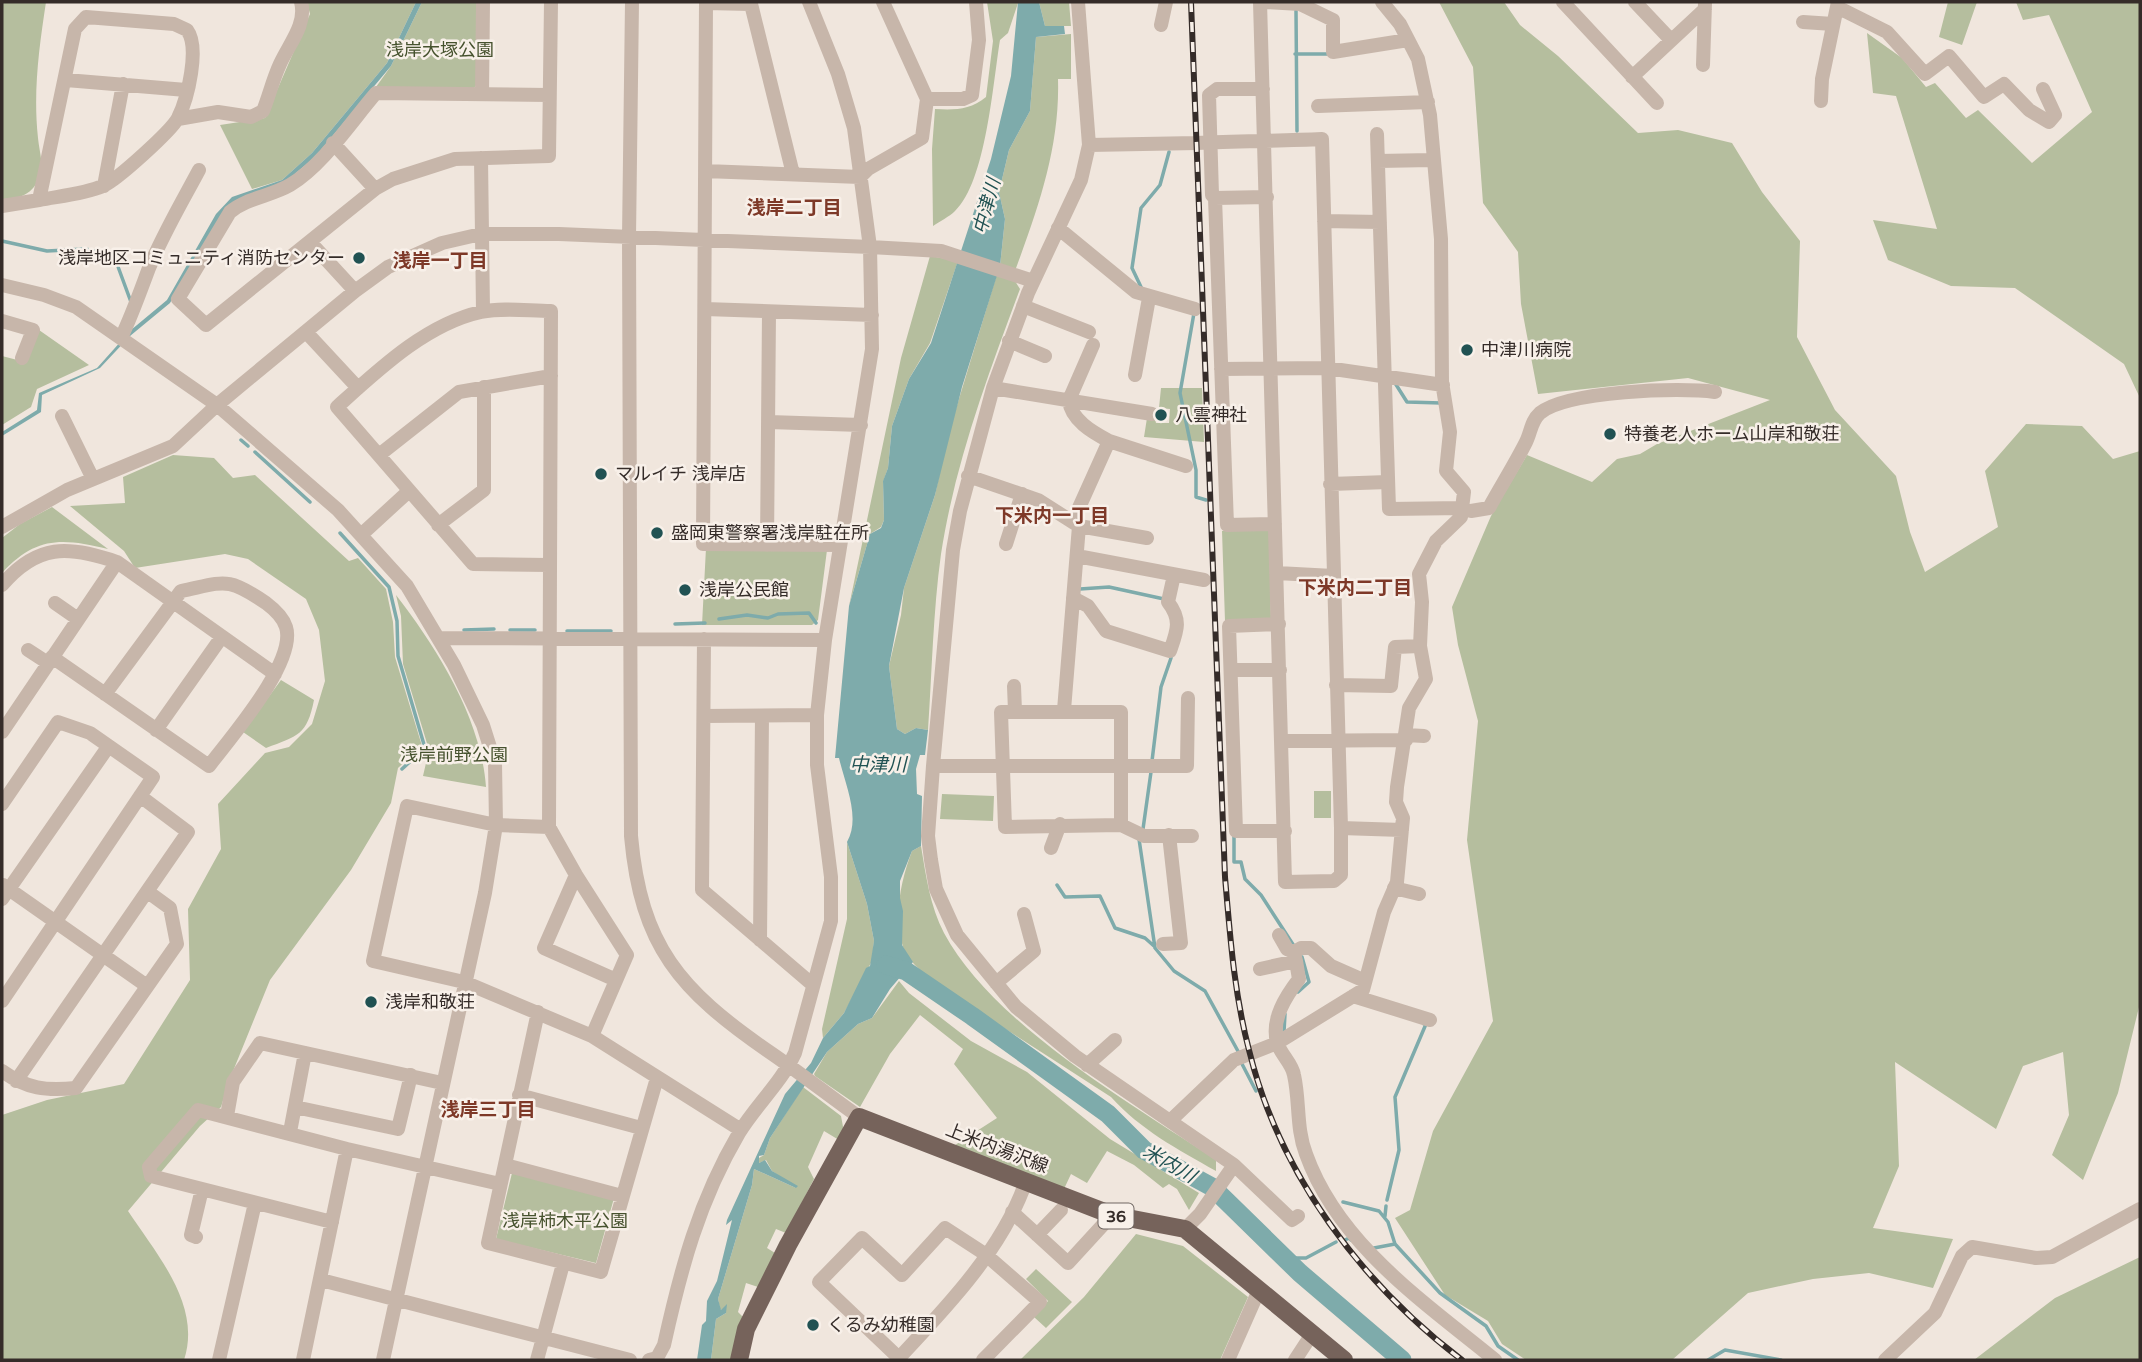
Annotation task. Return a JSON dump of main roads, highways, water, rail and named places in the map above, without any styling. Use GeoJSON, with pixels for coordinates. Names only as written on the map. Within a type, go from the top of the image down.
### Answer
{"type":"FeatureCollection","features":[{"type":"Feature","properties":{"kind":"main road","name":"上米内湯沢線"},"geometry":{"type":"LineString","coordinates":[[739,1360],[752,1317],[859,1117],[1112,1215],[1185,1229],[1344,1360]]}},
{"type":"Feature","properties":{"kind":"water"},"geometry":{"type":"Polygon","coordinates":[[[416,2],[422,2],[391,66],[315,157],[284,183],[225,209],[170,303],[130,336],[100,368],[42,395],[41,412],[2,436],[2,432],[37,410],[39,393],[97,368],[131,330],[167,300],[216,214],[232,197],[282,180],[312,153],[387,63],[416,2]]]}},
{"type":"Feature","properties":{"kind":"water","name":"中津川"},"geometry":{"type":"Polygon","coordinates":[[[1018,2],[1039,2],[1045,26],[1064,26],[1065,34],[1036,37],[1030,111],[1009,150],[999,192],[1005,219],[1000,266],[962,387],[935,495],[904,588],[889,666],[897,729],[905,734],[916,728],[928,730],[925,755],[920,755],[916,769],[917,794],[922,796],[921,846],[912,851],[900,881],[902,945],[913,962],[890,989],[872,1018],[858,1024],[827,1052],[770,1138],[764,1155],[759,1156],[759,1163],[765,1160],[772,1171],[798,1186],[796,1188],[754,1169],[752,1185],[718,1299],[721,1310],[727,1304],[726,1313],[716,1319],[711,1360],[697,1360],[702,1325],[706,1321],[707,1301],[717,1281],[732,1220],[726,1225],[727,1220],[785,1094],[811,1063],[823,1038],[844,1013],[866,968],[870,966],[874,941],[867,904],[847,842],[851,833],[852,812],[839,758],[835,758],[849,606],[870,534],[881,528],[884,520],[883,481],[888,468],[892,426],[909,379],[931,343],[991,159],[1011,76],[1018,2]]]}},
{"type":"Feature","properties":{"kind":"waterway"},"geometry":{"type":"LineString","coordinates":[[1296,11],[1297,131]]}},
{"type":"Feature","properties":{"kind":"waterway"},"geometry":{"type":"LineString","coordinates":[[1295,54],[1328,54]]}},
{"type":"Feature","properties":{"kind":"waterway"},"geometry":{"type":"LineString","coordinates":[[1141,287],[1132,268],[1141,208],[1160,185],[1169,152]]}},
{"type":"Feature","properties":{"kind":"waterway"},"geometry":{"type":"LineString","coordinates":[[2,241],[47,251],[85,249],[106,253],[117,264],[131,302]]}},
{"type":"Feature","properties":{"kind":"waterway"},"geometry":{"type":"LineString","coordinates":[[1194,313],[1180,393],[1196,470],[1196,497],[1206,500]]}},
{"type":"Feature","properties":{"kind":"waterway"},"geometry":{"type":"LineString","coordinates":[[1395,383],[1407,402],[1441,403]]}},
{"type":"Feature","properties":{"kind":"waterway"},"geometry":{"type":"LineString","coordinates":[[241,440],[248,446]]}},
{"type":"Feature","properties":{"kind":"waterway"},"geometry":{"type":"LineString","coordinates":[[255,452],[310,502]]}},
{"type":"Feature","properties":{"kind":"waterway"},"geometry":{"type":"LineString","coordinates":[[340,533],[389,587],[397,621],[398,656],[425,748],[402,769]]}},
{"type":"Feature","properties":{"kind":"waterway"},"geometry":{"type":"LineString","coordinates":[[1080,589],[1109,587],[1164,599]]}},
{"type":"Feature","properties":{"kind":"waterway"},"geometry":{"type":"LineString","coordinates":[[719,619],[747,615],[768,618],[778,614],[809,613],[816,623]]}},
{"type":"Feature","properties":{"kind":"waterway"},"geometry":{"type":"LineString","coordinates":[[675,624],[705,623]]}},
{"type":"Feature","properties":{"kind":"waterway"},"geometry":{"type":"LineString","coordinates":[[464,630],[494,629]]}},
{"type":"Feature","properties":{"kind":"waterway"},"geometry":{"type":"LineString","coordinates":[[510,630],[535,630]]}},
{"type":"Feature","properties":{"kind":"waterway"},"geometry":{"type":"LineString","coordinates":[[567,631],[611,631]]}},
{"type":"Feature","properties":{"kind":"waterway"},"geometry":{"type":"LineString","coordinates":[[1152,761],[1161,687],[1171,658]]}},
{"type":"Feature","properties":{"kind":"waterway"},"geometry":{"type":"LineString","coordinates":[[1143,829],[1151,772]]}},
{"type":"Feature","properties":{"kind":"waterway"},"geometry":{"type":"LineString","coordinates":[[1234,836],[1234,862],[1241,862],[1245,879],[1261,895],[1294,946]]}},
{"type":"Feature","properties":{"kind":"waterway"},"geometry":{"type":"LineString","coordinates":[[1139,839],[1155,948],[1174,971],[1205,991],[1239,1053]]}},
{"type":"Feature","properties":{"kind":"waterway"},"geometry":{"type":"LineString","coordinates":[[1057,885],[1065,897],[1100,896],[1115,928],[1145,938],[1154,946]]}},
{"type":"Feature","properties":{"kind":"waterway"},"geometry":{"type":"LineString","coordinates":[[1298,992],[1309,982],[1302,957]]}},
{"type":"Feature","properties":{"kind":"waterway","name":"米内川"},"geometry":{"type":"LineString","coordinates":[[886,965],[906,971],[972,1016],[1108,1114],[1144,1150],[1212,1187],[1300,1273],[1402,1360]]}},
{"type":"Feature","properties":{"kind":"waterway"},"geometry":{"type":"LineString","coordinates":[[1284,1032],[1285,1014]]}},
{"type":"Feature","properties":{"kind":"waterway"},"geometry":{"type":"LineString","coordinates":[[1387,1200],[1399,1150],[1395,1097],[1424,1024]]}},
{"type":"Feature","properties":{"kind":"waterway"},"geometry":{"type":"LineString","coordinates":[[1241,1062],[1256,1091]]}},
{"type":"Feature","properties":{"kind":"waterway"},"geometry":{"type":"LineString","coordinates":[[1343,1202],[1379,1211],[1388,1222],[1395,1244]]}},
{"type":"Feature","properties":{"kind":"waterway"},"geometry":{"type":"LineString","coordinates":[[1385,1216],[1386,1206]]}},
{"type":"Feature","properties":{"kind":"waterway"},"geometry":{"type":"LineString","coordinates":[[1343,1241],[1349,1238],[1351,1240]]}},
{"type":"Feature","properties":{"kind":"waterway"},"geometry":{"type":"LineString","coordinates":[[1285,1258],[1306,1258],[1336,1242]]}},
{"type":"Feature","properties":{"kind":"waterway"},"geometry":{"type":"LineString","coordinates":[[1374,1248],[1395,1244],[1440,1293],[1486,1326],[1498,1346],[1518,1360]]}},
{"type":"Feature","properties":{"kind":"waterway"},"geometry":{"type":"LineString","coordinates":[[1708,1360],[1725,1350],[1781,1360]]}},
{"type":"Feature","properties":{"kind":"railway"},"geometry":{"type":"LineString","coordinates":[[1191,2],[1225,877],[1233,964],[1244,1029],[1263,1096],[1281,1140],[1303,1183],[1329,1223],[1391,1297],[1425,1330],[1462,1360]]}},
{"type":"Feature","properties":{"kind":"place","name":"浅岸地区コミュニティ消防センター"},"geometry":{"type":"Point","coordinates":[359,258]}},
{"type":"Feature","properties":{"kind":"place","name":"中津川病院"},"geometry":{"type":"Point","coordinates":[1467,350]}},
{"type":"Feature","properties":{"kind":"place","name":"八雲神社"},"geometry":{"type":"Point","coordinates":[1161,415]}},
{"type":"Feature","properties":{"kind":"place","name":"特養老人ホーム山岸和敬荘"},"geometry":{"type":"Point","coordinates":[1610,434]}},
{"type":"Feature","properties":{"kind":"place","name":"マルイチ 浅岸店"},"geometry":{"type":"Point","coordinates":[601,474]}},
{"type":"Feature","properties":{"kind":"place","name":"盛岡東警察署浅岸駐在所"},"geometry":{"type":"Point","coordinates":[657,533]}},
{"type":"Feature","properties":{"kind":"place","name":"浅岸公民館"},"geometry":{"type":"Point","coordinates":[685,590]}},
{"type":"Feature","properties":{"kind":"place","name":"浅岸和敬荘"},"geometry":{"type":"Point","coordinates":[371,1002]}},
{"type":"Feature","properties":{"kind":"place","name":"くるみ幼稚園"},"geometry":{"type":"Point","coordinates":[813,1325]}},
{"type":"Feature","properties":{"kind":"district","name":"浅岸二丁目"},"geometry":{"type":"Point","coordinates":[794,207]}},
{"type":"Feature","properties":{"kind":"district","name":"浅岸一丁目"},"geometry":{"type":"Point","coordinates":[440,260]}},
{"type":"Feature","properties":{"kind":"district","name":"下米内一丁目"},"geometry":{"type":"Point","coordinates":[1052,515]}},
{"type":"Feature","properties":{"kind":"district","name":"下米内二丁目"},"geometry":{"type":"Point","coordinates":[1355,587]}},
{"type":"Feature","properties":{"kind":"district","name":"浅岸三丁目"},"geometry":{"type":"Point","coordinates":[488,1109]}},
{"type":"Feature","properties":{"kind":"park label","name":"浅岸大塚公園"},"geometry":{"type":"Point","coordinates":[440,50]}},
{"type":"Feature","properties":{"kind":"park label","name":"浅岸前野公園"},"geometry":{"type":"Point","coordinates":[454,755]}},
{"type":"Feature","properties":{"kind":"park label","name":"浅岸柿木平公園"},"geometry":{"type":"Point","coordinates":[565,1221]}}]}
